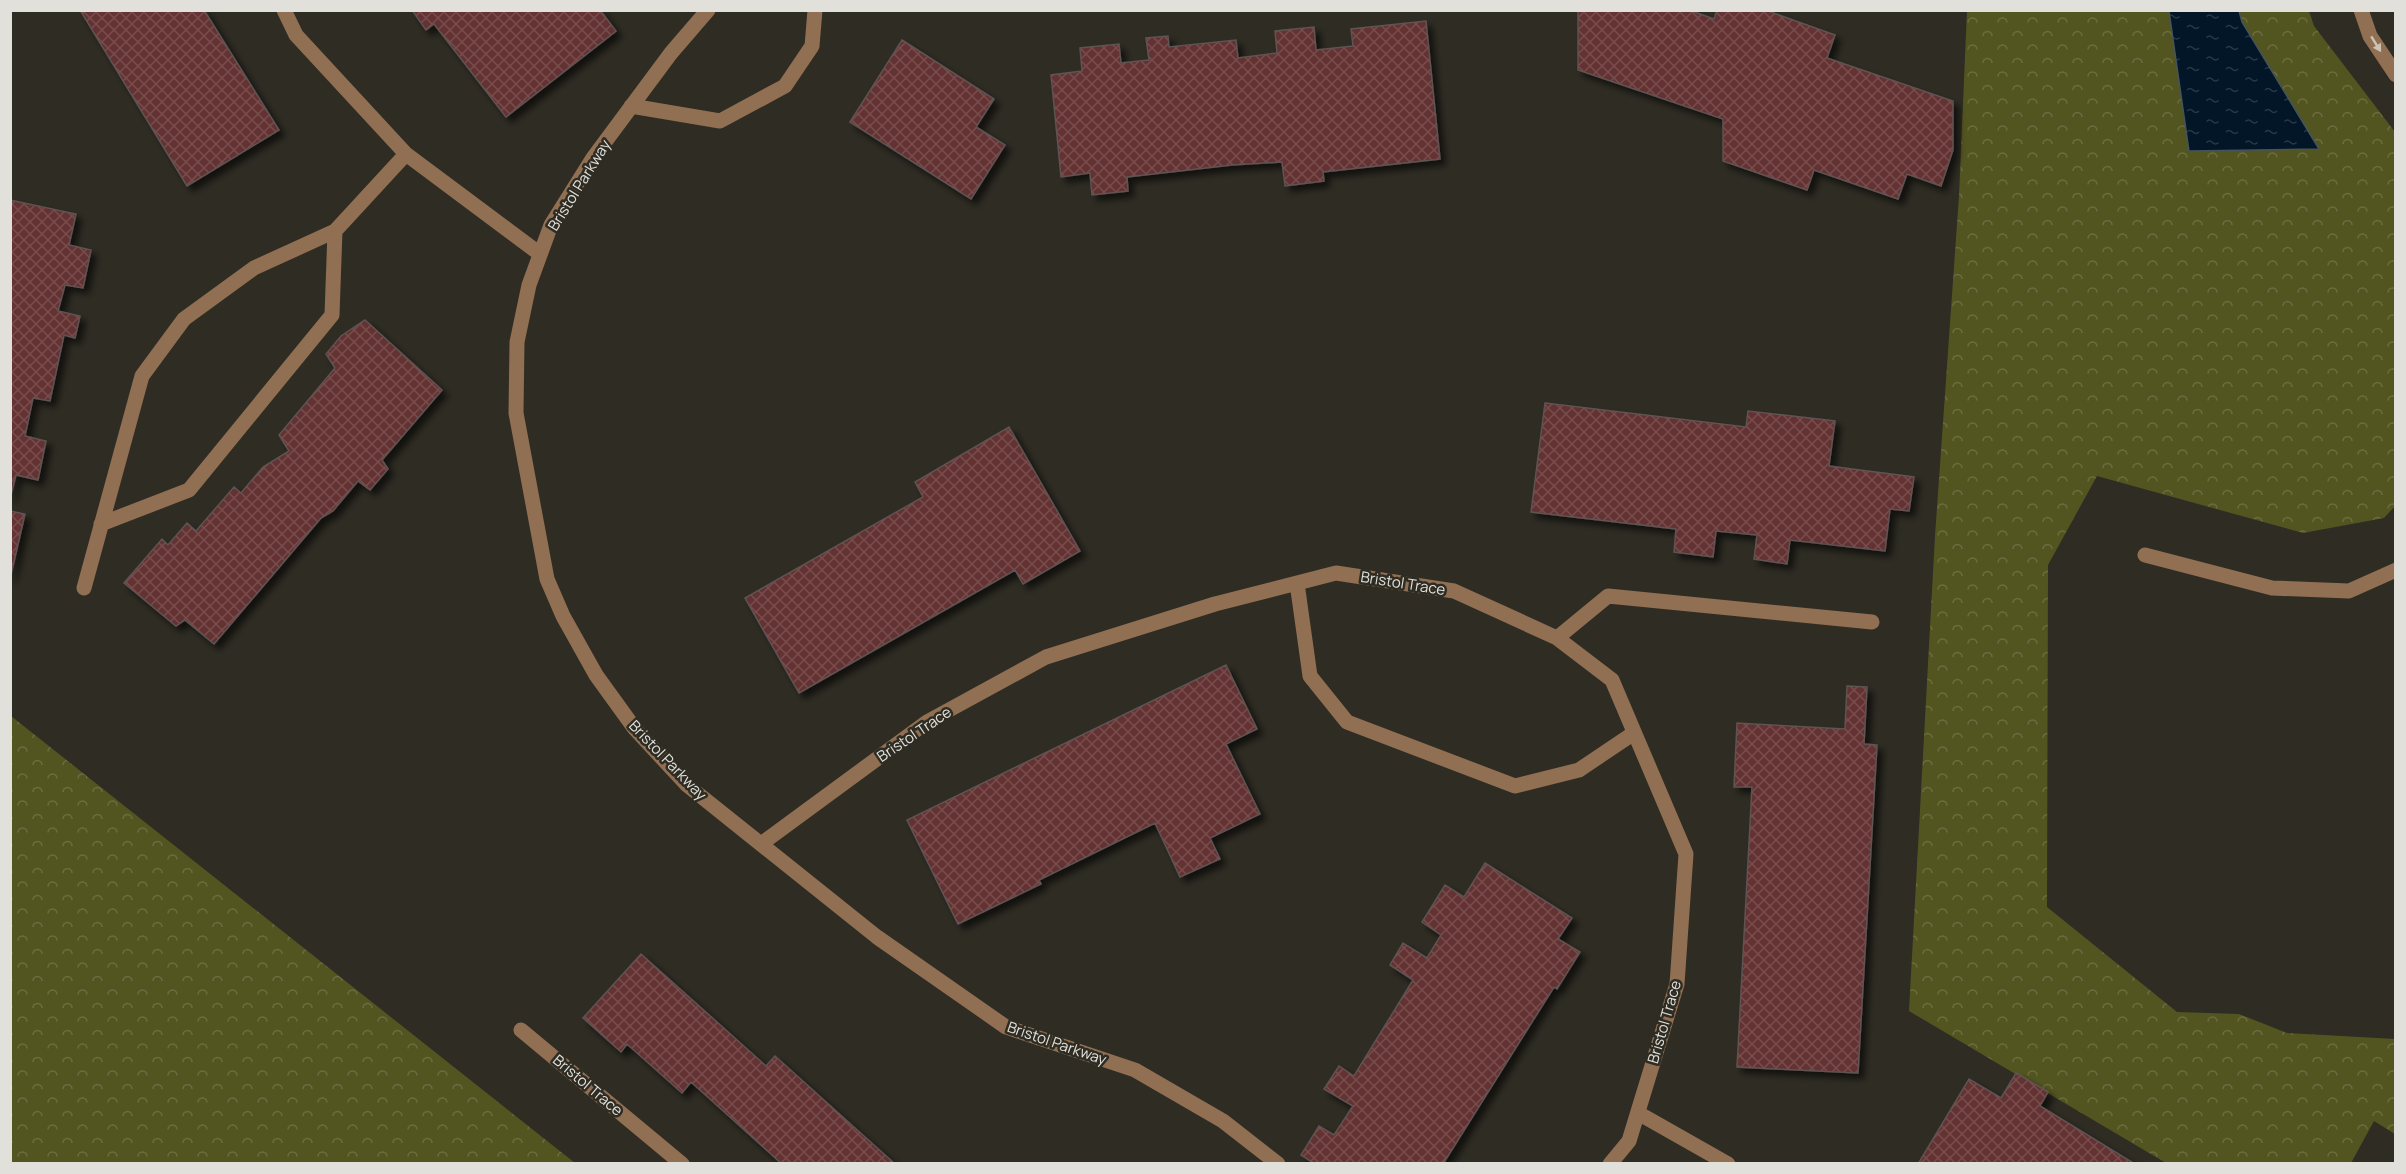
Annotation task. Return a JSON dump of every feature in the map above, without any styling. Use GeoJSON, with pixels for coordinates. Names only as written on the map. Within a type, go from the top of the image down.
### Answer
{"type":"FeatureCollection","features":[{"type":"Feature","properties":{"kind":"street"},"geometry":{"type":"LineString","coordinates":[[284,10],[296,35],[406,154],[540,254]]}},
{"type":"Feature","properties":{"kind":"street","name":"Bristol Parkway"},"geometry":{"type":"LineString","coordinates":[[708,10],[671,53],[593,158],[551,225],[529,285],[517,342],[516,413],[547,579],[563,616],[596,675],[635,729],[687,785],[877,937],[1006,1027],[1135,1070],[1223,1121],[1278,1164]]}},
{"type":"Feature","properties":{"kind":"street"},"geometry":{"type":"LineString","coordinates":[[631,106],[720,121],[785,86],[812,46],[815,10]]}},
{"type":"Feature","properties":{"kind":"street"},"geometry":{"type":"LineString","coordinates":[[2361,10],[2370,36],[2396,75]]}},
{"type":"Feature","properties":{"kind":"street"},"geometry":{"type":"LineString","coordinates":[[84,588],[142,376],[184,319],[254,268],[335,231],[406,154]]}},
{"type":"Feature","properties":{"kind":"street"},"geometry":{"type":"LineString","coordinates":[[101,524],[189,490],[332,315],[335,231]]}},
{"type":"Feature","properties":{"kind":"street"},"geometry":{"type":"LineString","coordinates":[[2145,555],[2272,588],[2349,591],[2396,570]]}},
{"type":"Feature","properties":{"kind":"street","name":"Bristol Trace"},"geometry":{"type":"LineString","coordinates":[[761,844],[927,722],[1046,657],[1215,604],[1336,573],[1454,591],[1557,638],[1612,680],[1686,854],[1677,984],[1629,1142],[1610,1164]]}},
{"type":"Feature","properties":{"kind":"street"},"geometry":{"type":"LineString","coordinates":[[1297,583],[1310,676],[1347,722],[1515,786],[1580,770],[1634,733]]}},
{"type":"Feature","properties":{"kind":"street"},"geometry":{"type":"LineString","coordinates":[[1557,638],[1608,596],[1872,622]]}},
{"type":"Feature","properties":{"kind":"street","name":"Bristol Trace"},"geometry":{"type":"LineString","coordinates":[[521,1030],[682,1164]]}},
{"type":"Feature","properties":{"kind":"street"},"geometry":{"type":"LineString","coordinates":[[1638,1113],[1728,1164]]}},
{"type":"Feature","properties":{"kind":"green space"},"geometry":{"type":"Polygon","coordinates":[[[1967,11],[2309,11],[2314,26],[2395,132],[2395,506],[2384,518],[2303,533],[2097,476],[2048,565],[2047,907],[2177,1012],[2239,1014],[2287,1033],[2395,1039],[2395,1134],[2374,1121],[2351,1163],[2166,1163],[1909,1011],[1935,536],[1959,196],[1967,11]]]}},
{"type":"Feature","properties":{"kind":"green space"},"geometry":{"type":"Polygon","coordinates":[[[11,716],[575,1163],[11,1163],[11,716]]]}},
{"type":"Feature","properties":{"kind":"water"},"geometry":{"type":"Polygon","coordinates":[[[2169,11],[2239,11],[2242,22],[2319,149],[2189,151],[2169,11]]]}},
{"type":"Feature","properties":{"kind":"building"},"geometry":{"type":"Polygon","coordinates":[[[80,10],[204,10],[279,130],[187,186],[80,10]]]}},
{"type":"Feature","properties":{"kind":"building"},"geometry":{"type":"Polygon","coordinates":[[[412,10],[600,10],[616,31],[506,117],[434,24],[426,30],[412,10]]]}},
{"type":"Feature","properties":{"kind":"building"},"geometry":{"type":"Polygon","coordinates":[[[1578,10],[1689,10],[1714,19],[1717,10],[1765,10],[1835,35],[1827,58],[1953,101],[1953,150],[1941,186],[1907,174],[1898,199],[1814,170],[1807,190],[1723,161],[1723,119],[1578,70],[1578,10]]]}},
{"type":"Feature","properties":{"kind":"building"},"geometry":{"type":"Polygon","coordinates":[[[1426,21],[1440,159],[1323,172],[1324,181],[1285,186],[1282,162],[1232,165],[1127,177],[1128,191],[1092,195],[1090,173],[1061,177],[1051,75],[1082,71],[1080,48],[1119,44],[1121,63],[1149,60],[1146,38],[1168,36],[1169,47],[1236,40],[1238,58],[1277,53],[1275,31],[1314,27],[1316,50],[1353,46],[1351,29],[1426,21]]]}},
{"type":"Feature","properties":{"kind":"building"},"geometry":{"type":"Polygon","coordinates":[[[902,40],[994,99],[976,127],[1005,145],[971,199],[850,122],[902,40]]]}},
{"type":"Feature","properties":{"kind":"building"},"geometry":{"type":"Polygon","coordinates":[[[10,200],[76,214],[69,245],[91,250],[83,288],[65,285],[58,311],[80,316],[75,338],[64,335],[50,401],[33,398],[25,436],[46,441],[38,480],[16,475],[10,499],[10,200]]]}},
{"type":"Feature","properties":{"kind":"building"},"geometry":{"type":"Polygon","coordinates":[[[365,320],[442,390],[382,460],[388,469],[370,490],[358,481],[333,511],[321,518],[214,644],[185,620],[176,626],[124,583],[162,539],[168,545],[187,523],[196,531],[234,487],[241,493],[263,467],[289,451],[279,435],[335,368],[326,354],[341,336],[365,320]]]}},
{"type":"Feature","properties":{"kind":"building"},"geometry":{"type":"Polygon","coordinates":[[[1545,403],[1746,427],[1748,411],[1835,421],[1829,466],[1914,477],[1909,511],[1890,509],[1885,551],[1790,540],[1787,564],[1754,559],[1757,535],[1716,531],[1713,557],[1674,552],[1676,529],[1531,512],[1545,403]]]}},
{"type":"Feature","properties":{"kind":"building"},"geometry":{"type":"Polygon","coordinates":[[[1009,427],[1080,551],[1023,584],[1015,570],[799,693],[745,598],[923,497],[915,482],[1009,427]]]}},
{"type":"Feature","properties":{"kind":"building"},"geometry":{"type":"Polygon","coordinates":[[[10,511],[25,514],[10,579],[10,511]]]}},
{"type":"Feature","properties":{"kind":"building"},"geometry":{"type":"Polygon","coordinates":[[[1226,665],[1257,729],[1226,744],[1260,814],[1210,838],[1220,859],[1180,877],[1155,823],[1039,880],[1041,884],[958,924],[907,820],[1226,665]]]}},
{"type":"Feature","properties":{"kind":"building"},"geometry":{"type":"Polygon","coordinates":[[[1847,686],[1867,687],[1864,744],[1877,745],[1858,1073],[1737,1067],[1752,787],[1734,787],[1737,723],[1845,729],[1847,686]]]}},
{"type":"Feature","properties":{"kind":"building"},"geometry":{"type":"Polygon","coordinates":[[[1485,863],[1572,918],[1558,939],[1580,952],[1557,989],[1554,987],[1443,1164],[1315,1164],[1301,1155],[1319,1126],[1334,1135],[1353,1106],[1324,1089],[1339,1066],[1354,1076],[1413,980],[1390,965],[1403,943],[1427,958],[1441,935],[1422,922],[1445,885],[1464,897],[1485,863]]]}},
{"type":"Feature","properties":{"kind":"building"},"geometry":{"type":"Polygon","coordinates":[[[641,954],[766,1066],[775,1056],[895,1164],[782,1164],[691,1082],[682,1093],[627,1044],[621,1052],[583,1018],[641,954]]]}},
{"type":"Feature","properties":{"kind":"building"},"geometry":{"type":"Polygon","coordinates":[[[2016,1073],[2048,1092],[2040,1106],[2135,1164],[1918,1164],[1969,1079],[2001,1098],[2016,1073]]]}}]}
